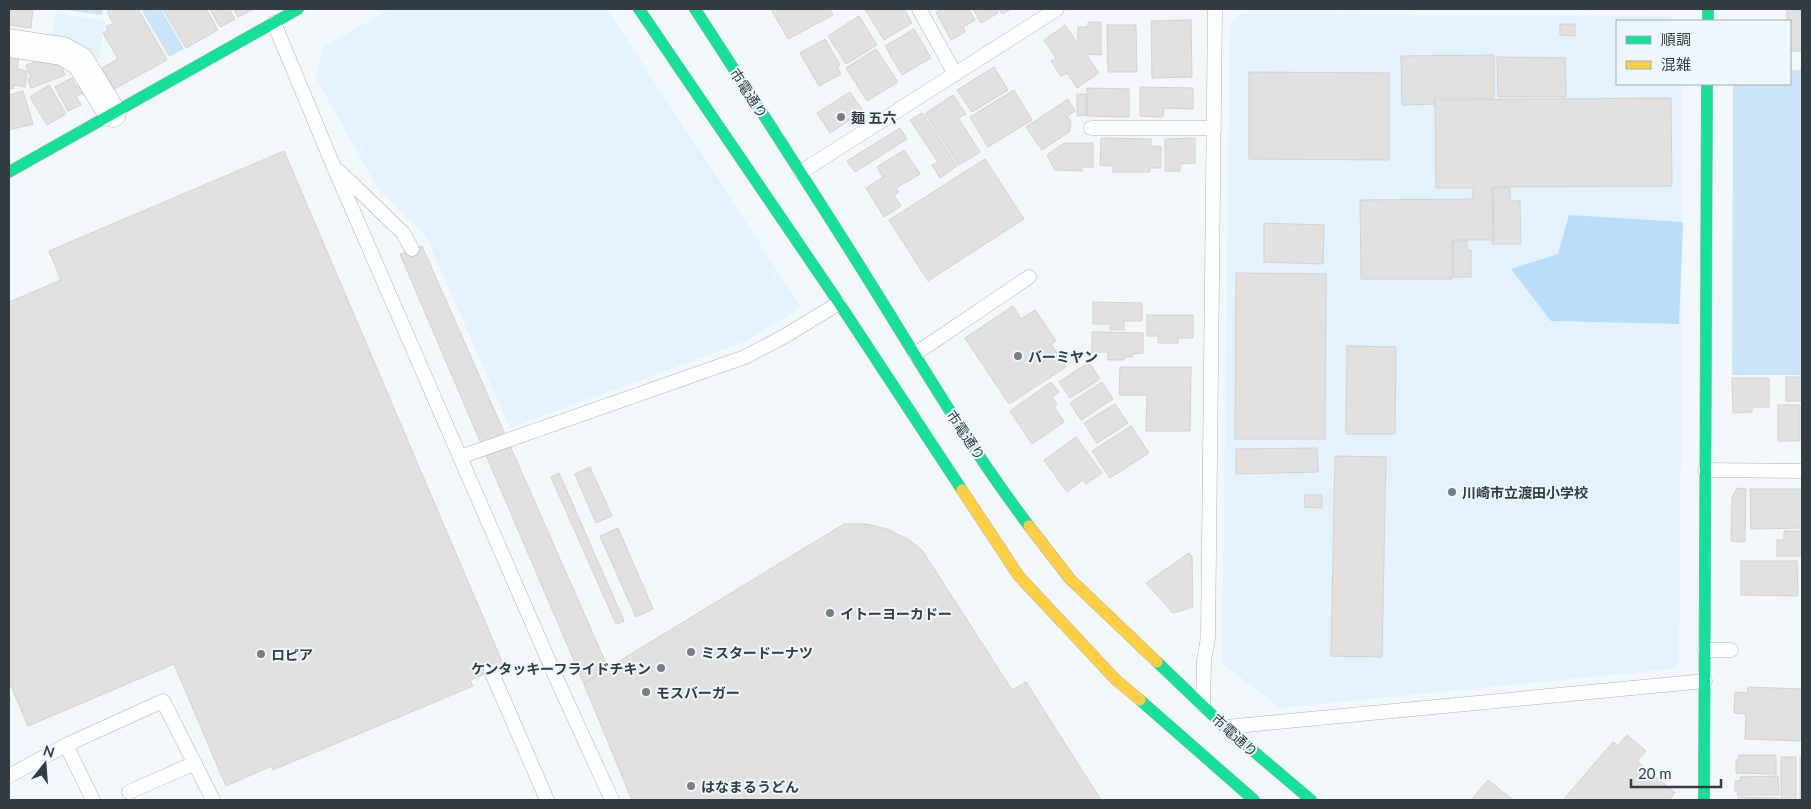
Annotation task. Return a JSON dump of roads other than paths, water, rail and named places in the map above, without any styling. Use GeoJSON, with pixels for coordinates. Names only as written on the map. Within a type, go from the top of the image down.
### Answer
{"type":"FeatureCollection","features":[{"type":"Feature","properties":{"kind":"street"},"geometry":{"type":"LineString","coordinates":[[9,172],[298,9]]}},
{"type":"Feature","properties":{"kind":"street"},"geometry":{"type":"LineString","coordinates":[[639,9],[839,303],[1018,575],[1115,680],[1254,800]]}},
{"type":"Feature","properties":{"kind":"street","name":"市電通り"},"geometry":{"type":"LineString","coordinates":[[695,9],[801,172],[950,411],[1014,506],[1070,578],[1225,727],[1311,800]]}},
{"type":"Feature","properties":{"kind":"street"},"geometry":{"type":"LineString","coordinates":[[9,43],[62,52],[80,60],[112,113]]}},
{"type":"Feature","properties":{"kind":"street"},"geometry":{"type":"LineString","coordinates":[[1704,800],[1707,85]]}},
{"type":"Feature","properties":{"kind":"lane"},"geometry":{"type":"LineString","coordinates":[[919,9],[955,74]]}},
{"type":"Feature","properties":{"kind":"lane"},"geometry":{"type":"LineString","coordinates":[[801,172],[1057,9]]}},
{"type":"Feature","properties":{"kind":"lane"},"geometry":{"type":"LineString","coordinates":[[1203,705],[1204,660],[1208,638],[1215,9]]}},
{"type":"Feature","properties":{"kind":"lane"},"geometry":{"type":"LineString","coordinates":[[274,23],[333,165],[557,680],[612,800]]}},
{"type":"Feature","properties":{"kind":"lane"},"geometry":{"type":"LineString","coordinates":[[1091,128],[1214,128]]}},
{"type":"Feature","properties":{"kind":"lane"},"geometry":{"type":"LineString","coordinates":[[333,165],[403,233],[412,249]]}},
{"type":"Feature","properties":{"kind":"lane"},"geometry":{"type":"LineString","coordinates":[[914,354],[1029,277]]}},
{"type":"Feature","properties":{"kind":"lane"},"geometry":{"type":"LineString","coordinates":[[460,457],[745,357],[785,336],[839,303]]}},
{"type":"Feature","properties":{"kind":"lane"},"geometry":{"type":"LineString","coordinates":[[1705,470],[1802,470]]}},
{"type":"Feature","properties":{"kind":"lane"},"geometry":{"type":"LineString","coordinates":[[1705,650],[1731,650]]}},
{"type":"Feature","properties":{"kind":"lane"},"geometry":{"type":"LineString","coordinates":[[491,671],[547,800]]}},
{"type":"Feature","properties":{"kind":"lane"},"geometry":{"type":"LineString","coordinates":[[1225,727],[1705,682]]}},
{"type":"Feature","properties":{"kind":"lane"},"geometry":{"type":"LineString","coordinates":[[9,776],[66,745],[163,701],[213,800]]}},
{"type":"Feature","properties":{"kind":"lane"},"geometry":{"type":"LineString","coordinates":[[66,745],[93,800]]}},
{"type":"Feature","properties":{"kind":"lane"},"geometry":{"type":"LineString","coordinates":[[128,792],[195,762]]}},
{"type":"Feature","properties":{"kind":"place","name":"麺 五六"},"geometry":{"type":"Point","coordinates":[841,117]}},
{"type":"Feature","properties":{"kind":"place","name":"バーミヤン"},"geometry":{"type":"Point","coordinates":[1018,356]}},
{"type":"Feature","properties":{"kind":"place","name":"川崎市立渡田小学校"},"geometry":{"type":"Point","coordinates":[1452,492]}},
{"type":"Feature","properties":{"kind":"place","name":"イトーヨーカドー"},"geometry":{"type":"Point","coordinates":[830,613]}},
{"type":"Feature","properties":{"kind":"place","name":"ミスタードーナツ"},"geometry":{"type":"Point","coordinates":[691,652]}},
{"type":"Feature","properties":{"kind":"place","name":"ロピア"},"geometry":{"type":"Point","coordinates":[261,654]}},
{"type":"Feature","properties":{"kind":"place","name":"ケンタッキーフライドチキン"},"geometry":{"type":"Point","coordinates":[661,668]}},
{"type":"Feature","properties":{"kind":"place","name":"モスバーガー"},"geometry":{"type":"Point","coordinates":[646,692]}},
{"type":"Feature","properties":{"kind":"place","name":"はなまるうどん"},"geometry":{"type":"Point","coordinates":[691,786]}}]}
